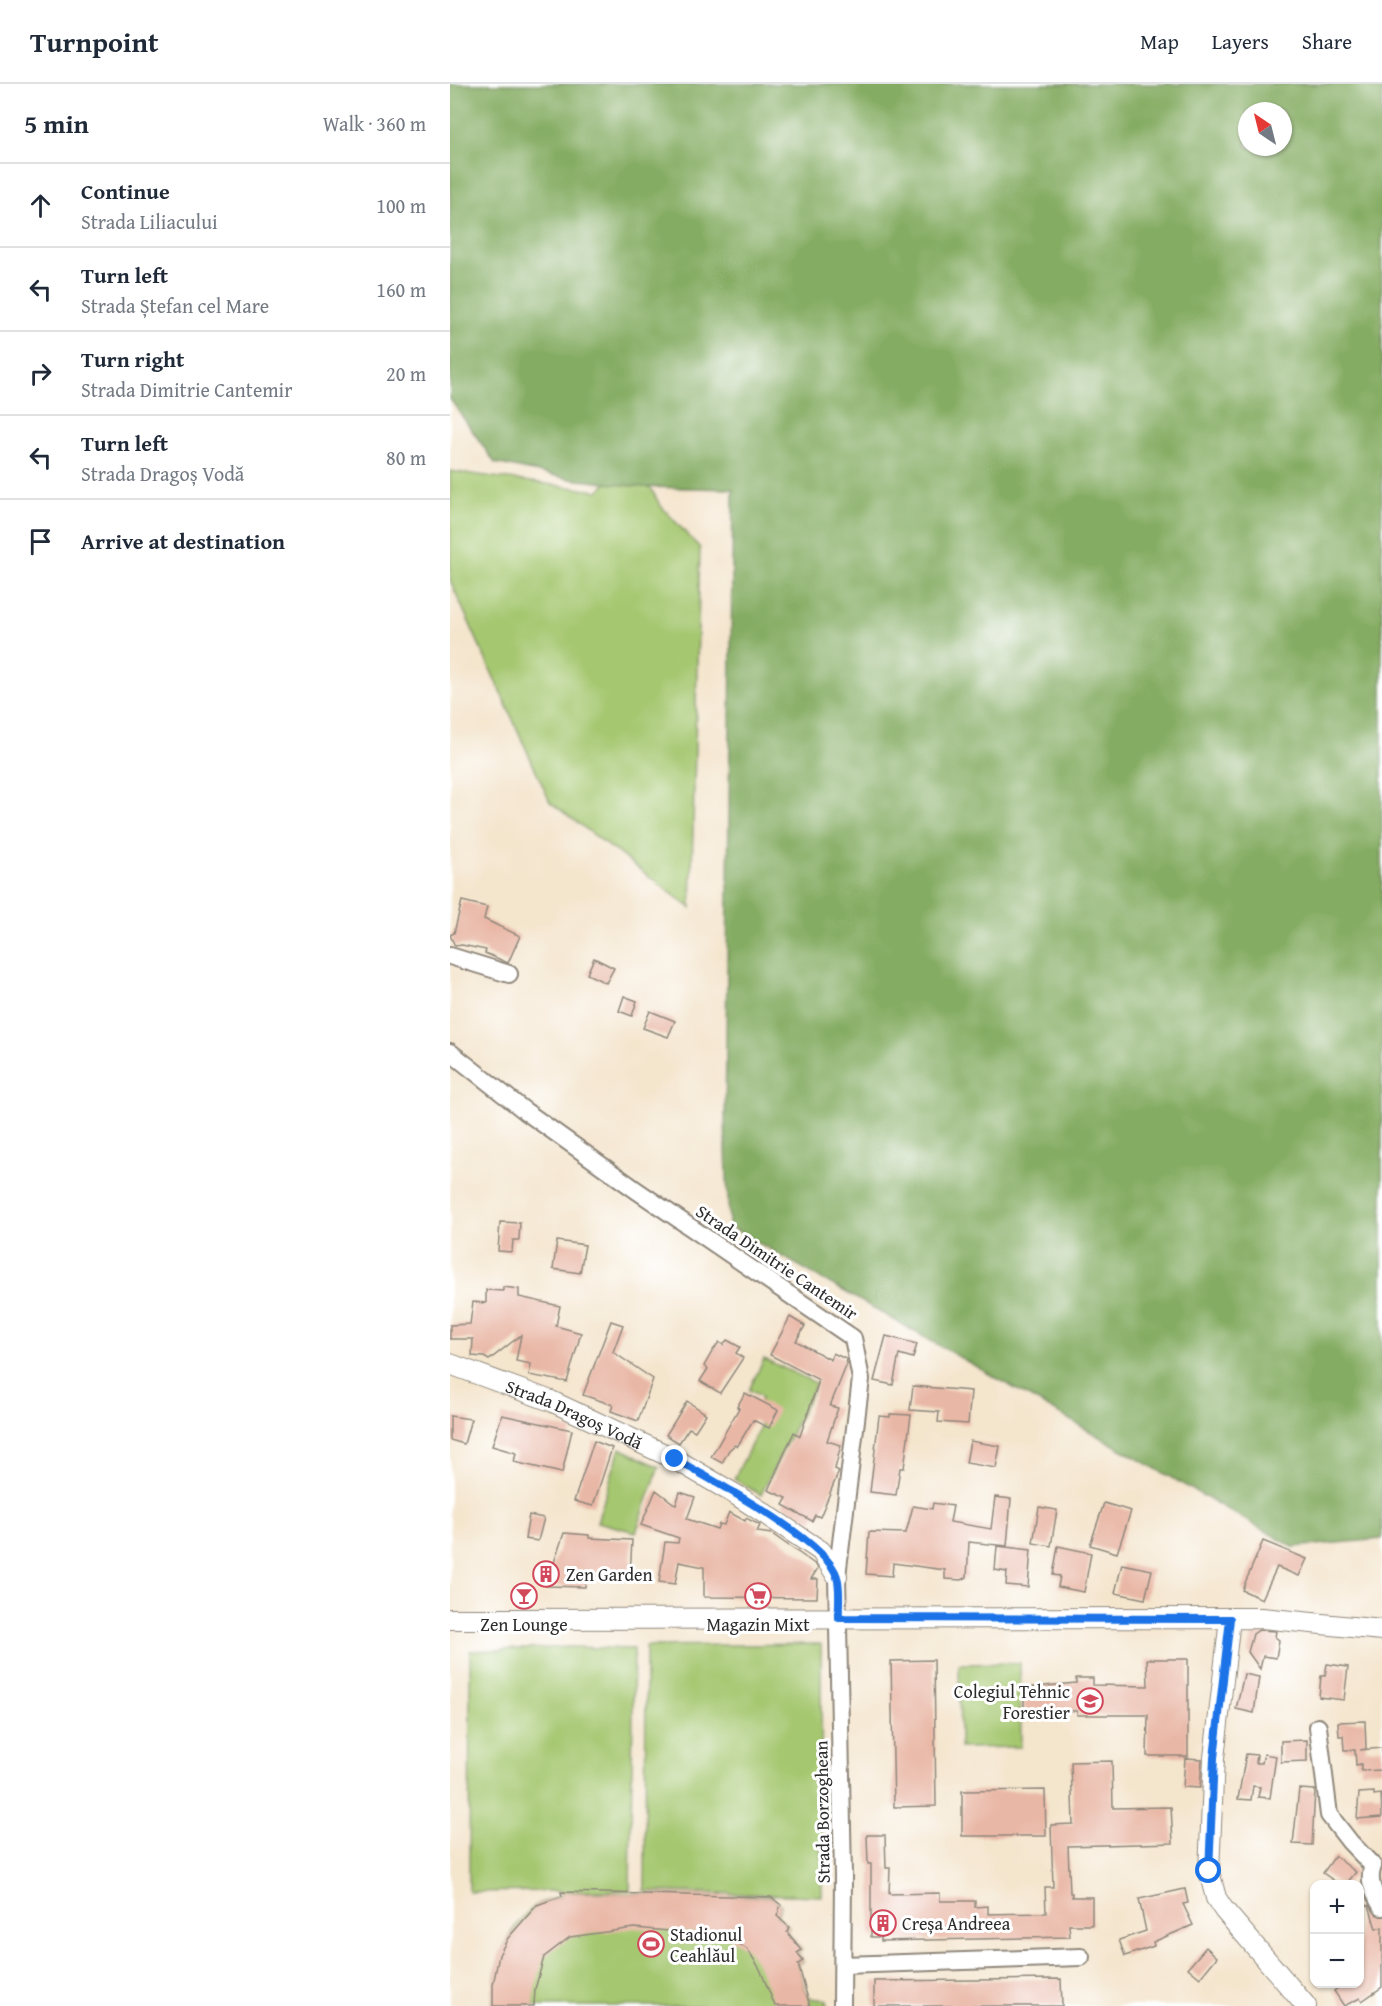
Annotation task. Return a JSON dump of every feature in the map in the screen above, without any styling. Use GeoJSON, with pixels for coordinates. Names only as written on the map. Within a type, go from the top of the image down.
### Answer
{"type":"FeatureCollection","features":[{"type":"Feature","properties":{"kind":"street"},"geometry":{"type":"LineString","coordinates":[[450,956],[509,974]]}},
{"type":"Feature","properties":{"kind":"street","name":"Strada Dimitrie Cantemir"},"geometry":{"type":"LineString","coordinates":[[450,1052],[525,1111],[636,1190],[854,1338],[861,1379],[837,1576],[839,1618]]}},
{"type":"Feature","properties":{"kind":"street","name":"Strada Dragoș Vodă"},"geometry":{"type":"LineString","coordinates":[[450,1364],[550,1401],[675,1459],[738,1496],[821,1551],[837,1576]]}},
{"type":"Feature","properties":{"kind":"street","name":"Strada Borzoghean"},"geometry":{"type":"LineString","coordinates":[[839,1618],[842,2006]]}},
{"type":"Feature","properties":{"kind":"street"},"geometry":{"type":"LineString","coordinates":[[450,1619],[1262,1618],[1382,1630]]}},
{"type":"Feature","properties":{"kind":"street"},"geometry":{"type":"LineString","coordinates":[[1230,1619],[1214,1758],[1209,1871],[1212,1886],[1224,1910],[1306,2006]]}},
{"type":"Feature","properties":{"kind":"street"},"geometry":{"type":"LineString","coordinates":[[1318,1727],[1329,1815],[1350,1842],[1378,1865],[1370,1874],[1371,1885],[1382,1907]]}},
{"type":"Feature","properties":{"kind":"street"},"geometry":{"type":"LineString","coordinates":[[843,1965],[1081,1957]]}},
{"type":"Feature","properties":{"kind":"green space"},"geometry":{"type":"Polygon","coordinates":[[[450,84],[1382,84],[1382,1539],[1293,1547],[729,1226],[725,1124],[733,489],[643,487],[570,479],[495,463],[450,399],[450,84]]]}},
{"type":"Feature","properties":{"kind":"green space"},"geometry":{"type":"Polygon","coordinates":[[[630,461],[639,466],[660,505],[700,548],[691,908],[550,802],[450,580],[450,471],[598,491],[630,461]]]}},
{"type":"Feature","properties":{"kind":"green space"},"geometry":{"type":"Polygon","coordinates":[[[764,1359],[816,1383],[761,1495],[734,1479],[760,1427],[761,1396],[749,1390],[764,1359]]]}},
{"type":"Feature","properties":{"kind":"green space"},"geometry":{"type":"Polygon","coordinates":[[[620,1448],[659,1467],[636,1532],[597,1522],[620,1448]]]}},
{"type":"Feature","properties":{"kind":"green space"},"geometry":{"type":"Polygon","coordinates":[[[821,1644],[822,1896],[645,1891],[646,1646],[821,1644]]]}},
{"type":"Feature","properties":{"kind":"green space"},"geometry":{"type":"Polygon","coordinates":[[[570,1647],[634,1649],[630,1890],[563,1892],[771,1897],[781,1905],[777,1916],[789,1927],[787,1932],[802,1950],[797,1953],[803,1961],[798,1965],[808,1998],[827,2000],[827,2006],[493,2006],[498,1964],[508,1938],[524,1916],[535,1906],[561,1896],[561,1891],[469,1892],[470,1651],[570,1647]]]}},
{"type":"Feature","properties":{"kind":"green space"},"geometry":{"type":"Polygon","coordinates":[[[1020,1663],[1021,1747],[960,1748],[959,1664],[1020,1663]]]}},
{"type":"Feature","properties":{"kind":"building"},"geometry":{"type":"Polygon","coordinates":[[[462,901],[487,907],[484,919],[520,936],[508,963],[485,953],[486,950],[462,945],[455,946],[450,935],[454,933],[462,901]]]}},
{"type":"Feature","properties":{"kind":"building"},"geometry":{"type":"Polygon","coordinates":[[[594,958],[614,968],[606,983],[587,974],[594,958]]]}},
{"type":"Feature","properties":{"kind":"building"},"geometry":{"type":"Polygon","coordinates":[[[624,996],[637,1001],[632,1016],[619,1011],[624,996]]]}},
{"type":"Feature","properties":{"kind":"building"},"geometry":{"type":"Polygon","coordinates":[[[650,1011],[675,1021],[668,1037],[643,1028],[650,1011]]]}},
{"type":"Feature","properties":{"kind":"building"},"geometry":{"type":"Polygon","coordinates":[[[500,1222],[520,1223],[519,1240],[513,1240],[512,1252],[498,1251],[500,1222]]]}},
{"type":"Feature","properties":{"kind":"building"},"geometry":{"type":"Polygon","coordinates":[[[557,1241],[585,1245],[580,1273],[553,1269],[557,1241]]]}},
{"type":"Feature","properties":{"kind":"building"},"geometry":{"type":"Polygon","coordinates":[[[503,1287],[519,1289],[519,1297],[560,1306],[556,1326],[581,1333],[567,1382],[529,1375],[531,1364],[516,1361],[521,1335],[489,1360],[472,1356],[473,1339],[450,1339],[450,1325],[470,1324],[473,1302],[486,1303],[486,1290],[503,1291],[503,1287]]]}},
{"type":"Feature","properties":{"kind":"building"},"geometry":{"type":"Polygon","coordinates":[[[790,1317],[805,1326],[796,1341],[831,1360],[833,1353],[846,1359],[847,1364],[830,1406],[838,1408],[827,1441],[841,1445],[835,1469],[839,1471],[820,1517],[815,1515],[812,1521],[783,1505],[787,1498],[768,1490],[794,1432],[800,1436],[819,1380],[770,1355],[790,1317]]]}},
{"type":"Feature","properties":{"kind":"building"},"geometry":{"type":"Polygon","coordinates":[[[611,1321],[623,1325],[613,1352],[653,1379],[638,1421],[611,1411],[613,1405],[583,1395],[611,1321]]]}},
{"type":"Feature","properties":{"kind":"building"},"geometry":{"type":"Polygon","coordinates":[[[886,1336],[917,1344],[913,1358],[899,1354],[893,1385],[874,1381],[886,1336]]]}},
{"type":"Feature","properties":{"kind":"building"},"geometry":{"type":"Polygon","coordinates":[[[727,1340],[740,1347],[736,1353],[743,1358],[720,1393],[700,1381],[708,1369],[704,1366],[712,1352],[719,1342],[723,1345],[727,1340]]]}},
{"type":"Feature","properties":{"kind":"building"},"geometry":{"type":"Polygon","coordinates":[[[913,1386],[971,1391],[968,1424],[938,1422],[939,1412],[910,1410],[913,1386]]]}},
{"type":"Feature","properties":{"kind":"building"},"geometry":{"type":"Polygon","coordinates":[[[745,1393],[778,1410],[769,1428],[753,1420],[737,1447],[735,1445],[729,1450],[722,1463],[711,1457],[745,1393]]]}},
{"type":"Feature","properties":{"kind":"building"},"geometry":{"type":"Polygon","coordinates":[[[687,1401],[706,1414],[695,1431],[689,1428],[679,1443],[666,1435],[687,1401]]]}},
{"type":"Feature","properties":{"kind":"building"},"geometry":{"type":"Polygon","coordinates":[[[890,1414],[911,1415],[904,1468],[900,1468],[896,1495],[870,1492],[879,1416],[890,1417],[890,1414]]]}},
{"type":"Feature","properties":{"kind":"building"},"geometry":{"type":"Polygon","coordinates":[[[502,1415],[572,1430],[562,1473],[514,1462],[516,1453],[492,1446],[502,1415]]]}},
{"type":"Feature","properties":{"kind":"building"},"geometry":{"type":"Polygon","coordinates":[[[450,1416],[471,1419],[464,1444],[450,1440],[450,1416]]]}},
{"type":"Feature","properties":{"kind":"building"},"geometry":{"type":"Polygon","coordinates":[[[594,1441],[612,1448],[593,1506],[574,1501],[594,1441]]]}},
{"type":"Feature","properties":{"kind":"building"},"geometry":{"type":"Polygon","coordinates":[[[970,1441],[1000,1446],[996,1468],[966,1463],[970,1441]]]}},
{"type":"Feature","properties":{"kind":"building"},"geometry":{"type":"Polygon","coordinates":[[[656,1490],[676,1505],[680,1492],[695,1497],[687,1519],[717,1529],[719,1524],[724,1525],[729,1512],[745,1521],[746,1518],[760,1525],[757,1532],[772,1534],[816,1565],[818,1568],[811,1579],[818,1579],[817,1598],[704,1597],[704,1567],[679,1562],[675,1584],[659,1582],[665,1542],[678,1543],[679,1538],[641,1525],[656,1490]]]}},
{"type":"Feature","properties":{"kind":"building"},"geometry":{"type":"Polygon","coordinates":[[[995,1497],[1011,1499],[1007,1546],[969,1542],[967,1577],[962,1580],[945,1579],[945,1570],[893,1563],[892,1576],[866,1574],[869,1532],[906,1533],[913,1506],[932,1509],[933,1503],[953,1506],[950,1522],[991,1529],[995,1497]]]}},
{"type":"Feature","properties":{"kind":"building"},"geometry":{"type":"Polygon","coordinates":[[[1104,1503],[1131,1511],[1117,1553],[1090,1545],[1104,1503]]]}},
{"type":"Feature","properties":{"kind":"building"},"geometry":{"type":"Polygon","coordinates":[[[1039,1507],[1057,1510],[1051,1546],[1033,1543],[1039,1507]]]}},
{"type":"Feature","properties":{"kind":"building"},"geometry":{"type":"Polygon","coordinates":[[[529,1515],[544,1518],[538,1541],[525,1539],[529,1515]]]}},
{"type":"Feature","properties":{"kind":"building"},"geometry":{"type":"Polygon","coordinates":[[[564,1533],[589,1535],[589,1538],[632,1540],[630,1577],[586,1575],[585,1587],[546,1586],[564,1533]]]}},
{"type":"Feature","properties":{"kind":"building"},"geometry":{"type":"Polygon","coordinates":[[[1263,1541],[1307,1559],[1299,1576],[1277,1567],[1262,1599],[1242,1590],[1263,1541]]]}},
{"type":"Feature","properties":{"kind":"building"},"geometry":{"type":"Polygon","coordinates":[[[997,1546],[1031,1550],[1028,1587],[1006,1585],[1007,1572],[995,1570],[997,1546]]]}},
{"type":"Feature","properties":{"kind":"building"},"geometry":{"type":"Polygon","coordinates":[[[1058,1546],[1091,1553],[1084,1592],[1058,1587],[1060,1576],[1053,1575],[1058,1546]]]}},
{"type":"Feature","properties":{"kind":"building"},"geometry":{"type":"Polygon","coordinates":[[[1122,1564],[1152,1570],[1145,1599],[1115,1593],[1122,1564]]]}},
{"type":"Feature","properties":{"kind":"building"},"geometry":{"type":"Polygon","coordinates":[[[1259,1630],[1276,1631],[1275,1637],[1279,1640],[1276,1658],[1263,1656],[1260,1669],[1248,1652],[1253,1634],[1259,1630]]]}},
{"type":"Feature","properties":{"kind":"building"},"geometry":{"type":"Polygon","coordinates":[[[1147,1659],[1188,1659],[1188,1756],[1147,1756],[1148,1715],[1077,1715],[1077,1711],[1024,1710],[1024,1688],[1076,1683],[1076,1678],[1093,1678],[1093,1685],[1148,1686],[1147,1659]]]}},
{"type":"Feature","properties":{"kind":"building"},"geometry":{"type":"Polygon","coordinates":[[[934,1660],[936,1806],[894,1807],[891,1661],[934,1660]]]}},
{"type":"Feature","properties":{"kind":"building"},"geometry":{"type":"Polygon","coordinates":[[[1327,1664],[1348,1667],[1344,1700],[1319,1697],[1321,1676],[1325,1676],[1327,1664]]]}},
{"type":"Feature","properties":{"kind":"building"},"geometry":{"type":"Polygon","coordinates":[[[1244,1674],[1259,1677],[1254,1713],[1236,1709],[1244,1674]]]}},
{"type":"Feature","properties":{"kind":"building"},"geometry":{"type":"Polygon","coordinates":[[[1365,1721],[1366,1749],[1360,1750],[1382,1748],[1382,1770],[1361,1771],[1361,1764],[1356,1765],[1355,1750],[1344,1750],[1343,1736],[1339,1736],[1338,1722],[1365,1721]]]}},
{"type":"Feature","properties":{"kind":"building"},"geometry":{"type":"Polygon","coordinates":[[[1307,1740],[1307,1761],[1281,1762],[1281,1741],[1307,1740]]]}},
{"type":"Feature","properties":{"kind":"building"},"geometry":{"type":"Polygon","coordinates":[[[1246,1754],[1257,1755],[1256,1763],[1262,1763],[1264,1754],[1276,1756],[1270,1798],[1258,1797],[1260,1787],[1253,1786],[1251,1800],[1238,1799],[1246,1754]]]}},
{"type":"Feature","properties":{"kind":"building"},"geometry":{"type":"Polygon","coordinates":[[[1185,1758],[1202,1759],[1200,1788],[1183,1787],[1185,1758]]]}},
{"type":"Feature","properties":{"kind":"building"},"geometry":{"type":"Polygon","coordinates":[[[1112,1761],[1113,1808],[1171,1807],[1173,1843],[1068,1846],[1070,1893],[1072,1897],[1092,1897],[1092,1925],[1069,1925],[1070,1937],[881,1941],[881,1937],[871,1937],[871,1864],[868,1864],[867,1835],[885,1835],[886,1868],[890,1868],[889,1894],[940,1893],[940,1901],[975,1901],[975,1907],[988,1906],[988,1914],[1046,1913],[1045,1887],[1053,1887],[1051,1825],[1073,1824],[1071,1762],[1112,1761]]]}},
{"type":"Feature","properties":{"kind":"building"},"geometry":{"type":"Polygon","coordinates":[[[1299,1789],[1315,1790],[1312,1845],[1293,1844],[1299,1789]]]}},
{"type":"Feature","properties":{"kind":"building"},"geometry":{"type":"Polygon","coordinates":[[[1045,1790],[1046,1836],[962,1836],[962,1791],[1045,1790]]]}},
{"type":"Feature","properties":{"kind":"building"},"geometry":{"type":"Polygon","coordinates":[[[1374,1792],[1374,1795],[1381,1794],[1382,1817],[1357,1819],[1359,1793],[1374,1792]]]}},
{"type":"Feature","properties":{"kind":"building"},"geometry":{"type":"Polygon","coordinates":[[[1335,1856],[1356,1872],[1349,1880],[1333,1880],[1323,1873],[1335,1856]]]}},
{"type":"Feature","properties":{"kind":"building"},"geometry":{"type":"Polygon","coordinates":[[[1185,1889],[1188,1903],[1183,1904],[1193,1925],[1153,1942],[1154,1946],[1125,1956],[1119,1940],[1146,1931],[1139,1899],[1185,1889]]]}},
{"type":"Feature","properties":{"kind":"building"},"geometry":{"type":"Polygon","coordinates":[[[561,1892],[771,1897],[781,1905],[777,1916],[789,1927],[787,1932],[802,1950],[797,1953],[803,1961],[798,1964],[810,2006],[775,2006],[760,1969],[748,1950],[727,1936],[634,1928],[570,1937],[544,1957],[535,1989],[534,2006],[493,2006],[493,1985],[499,1955],[508,1938],[537,1905],[562,1896],[561,1892]]]}},
{"type":"Feature","properties":{"kind":"building"},"geometry":{"type":"Polygon","coordinates":[[[1369,1905],[1376,1929],[1382,1927],[1382,1987],[1362,2001],[1360,1998],[1344,2006],[1334,1991],[1338,1988],[1364,1988],[1364,1906],[1369,1905]]]}},
{"type":"Feature","properties":{"kind":"building"},"geometry":{"type":"Polygon","coordinates":[[[1206,1947],[1217,1957],[1200,1978],[1188,1968],[1206,1947]]]}},
{"type":"Feature","properties":{"kind":"building"},"geometry":{"type":"Polygon","coordinates":[[[1061,1979],[1062,2006],[874,2006],[874,1981],[1061,1979]]]}},
{"type":"Feature","properties":{"kind":"place","name":"Zen Garden"},"geometry":{"type":"Point","coordinates":[546,1574]}},
{"type":"Feature","properties":{"kind":"place","name":"Zen Lounge"},"geometry":{"type":"Point","coordinates":[524,1596]}},
{"type":"Feature","properties":{"kind":"place","name":"Magazin Mixt"},"geometry":{"type":"Point","coordinates":[758,1596]}},
{"type":"Feature","properties":{"kind":"place","name":"Colegiul Tehnic Forestier"},"geometry":{"type":"Point","coordinates":[1090,1701]}},
{"type":"Feature","properties":{"kind":"place","name":"Creșa Andreea"},"geometry":{"type":"Point","coordinates":[883,1923]}},
{"type":"Feature","properties":{"kind":"place","name":"Stadionul Ceahlăul"},"geometry":{"type":"Point","coordinates":[651,1944]}},
{"type":"Feature","properties":{"kind":"route"},"geometry":{"type":"LineString","coordinates":[[675,1459],[738,1496],[821,1551],[837,1576],[839,1618],[1230,1619],[1214,1758],[1209,1871]]}}]}
